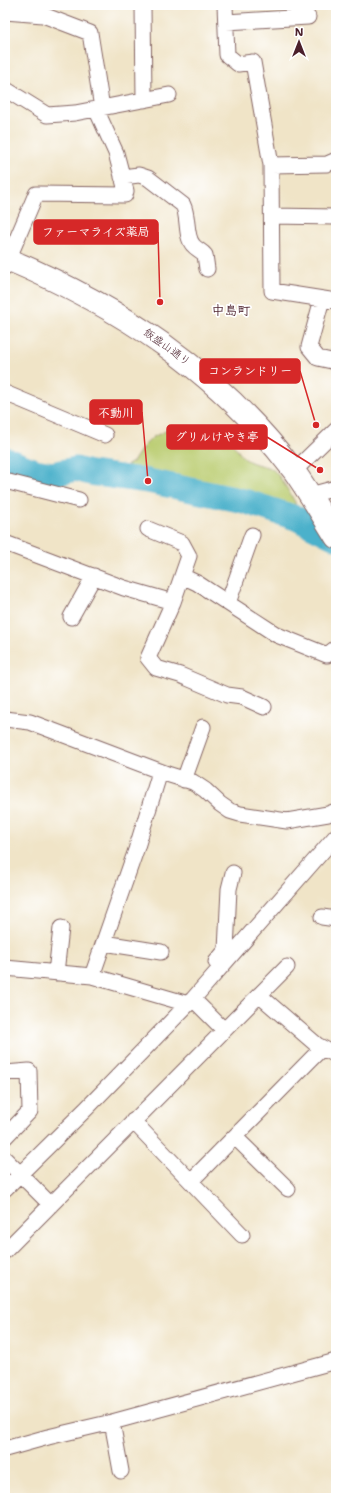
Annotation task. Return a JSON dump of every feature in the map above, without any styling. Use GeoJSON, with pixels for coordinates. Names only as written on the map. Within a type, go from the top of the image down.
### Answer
{"type":"FeatureCollection","features":[{"type":"Feature","properties":{"kind":"street"},"geometry":{"type":"LineString","coordinates":[[143,5],[144,100]]}},
{"type":"Feature","properties":{"kind":"street"},"geometry":{"type":"LineString","coordinates":[[225,5],[227,55],[238,64],[253,62],[271,165],[272,291],[329,300],[309,347],[318,358],[336,362]]}},
{"type":"Feature","properties":{"kind":"street"},"geometry":{"type":"LineString","coordinates":[[5,12],[42,15],[90,33],[99,109],[116,153],[126,191],[125,195],[36,194],[6,262]]}},
{"type":"Feature","properties":{"kind":"street"},"geometry":{"type":"LineString","coordinates":[[226,22],[308,17]]}},
{"type":"Feature","properties":{"kind":"street"},"geometry":{"type":"LineString","coordinates":[[5,89],[47,116],[76,113],[169,96]]}},
{"type":"Feature","properties":{"kind":"street"},"geometry":{"type":"LineString","coordinates":[[271,165],[327,164],[336,160]]}},
{"type":"Feature","properties":{"kind":"street"},"geometry":{"type":"LineString","coordinates":[[122,177],[139,175],[148,178],[183,205],[186,211],[189,237],[193,245],[205,255],[206,269]]}},
{"type":"Feature","properties":{"kind":"street"},"geometry":{"type":"LineString","coordinates":[[272,216],[336,217]]}},
{"type":"Feature","properties":{"kind":"street","name":"飯盛山通り"},"geometry":{"type":"LineString","coordinates":[[6,262],[97,302],[125,318],[181,356],[230,398],[251,421],[294,471],[334,533]]}},
{"type":"Feature","properties":{"kind":"street"},"geometry":{"type":"LineString","coordinates":[[5,393],[106,435]]}},
{"type":"Feature","properties":{"kind":"street"},"geometry":{"type":"LineString","coordinates":[[294,471],[336,430]]}},
{"type":"Feature","properties":{"kind":"street"},"geometry":{"type":"LineString","coordinates":[[5,481],[79,500]]}},
{"type":"Feature","properties":{"kind":"street"},"geometry":{"type":"LineString","coordinates":[[310,495],[336,488]]}},
{"type":"Feature","properties":{"kind":"street"},"geometry":{"type":"LineString","coordinates":[[148,529],[182,543],[189,556],[173,602],[148,658],[156,668],[180,675],[227,695],[242,698],[264,707]]}},
{"type":"Feature","properties":{"kind":"street"},"geometry":{"type":"LineString","coordinates":[[228,603],[252,535]]}},
{"type":"Feature","properties":{"kind":"street"},"geometry":{"type":"LineString","coordinates":[[5,544],[124,588],[173,602]]}},
{"type":"Feature","properties":{"kind":"street"},"geometry":{"type":"LineString","coordinates":[[71,617],[94,576]]}},
{"type":"Feature","properties":{"kind":"street"},"geometry":{"type":"LineString","coordinates":[[182,576],[197,583],[277,634],[327,655],[336,648]]}},
{"type":"Feature","properties":{"kind":"street"},"geometry":{"type":"LineString","coordinates":[[5,719],[30,722],[160,772],[193,782],[230,811],[240,814],[287,821],[328,814],[336,811]]}},
{"type":"Feature","properties":{"kind":"street"},"geometry":{"type":"LineString","coordinates":[[184,780],[203,727]]}},
{"type":"Feature","properties":{"kind":"street"},"geometry":{"type":"LineString","coordinates":[[92,976],[136,850],[160,772]]}},
{"type":"Feature","properties":{"kind":"street"},"geometry":{"type":"LineString","coordinates":[[5,1189],[87,1108],[188,1002],[336,836]]}},
{"type":"Feature","properties":{"kind":"street"},"geometry":{"type":"LineString","coordinates":[[188,1002],[226,950],[229,889],[233,873]]}},
{"type":"Feature","properties":{"kind":"street"},"geometry":{"type":"LineString","coordinates":[[56,972],[61,928]]}},
{"type":"Feature","properties":{"kind":"street"},"geometry":{"type":"LineString","coordinates":[[104,943],[161,952]]}},
{"type":"Feature","properties":{"kind":"street"},"geometry":{"type":"LineString","coordinates":[[5,1251],[133,1120],[287,967]]}},
{"type":"Feature","properties":{"kind":"street"},"geometry":{"type":"LineString","coordinates":[[5,968],[92,976],[188,1002],[224,1030]]}},
{"type":"Feature","properties":{"kind":"street"},"geometry":{"type":"LineString","coordinates":[[258,995],[317,1045],[336,1055]]}},
{"type":"Feature","properties":{"kind":"street"},"geometry":{"type":"LineString","coordinates":[[191,1181],[322,1048]]}},
{"type":"Feature","properties":{"kind":"street"},"geometry":{"type":"LineString","coordinates":[[5,1073],[29,1071],[30,1111],[5,1137]]}},
{"type":"Feature","properties":{"kind":"street"},"geometry":{"type":"LineString","coordinates":[[133,1120],[242,1235]]}},
{"type":"Feature","properties":{"kind":"street"},"geometry":{"type":"LineString","coordinates":[[235,1137],[288,1189]]}},
{"type":"Feature","properties":{"kind":"street"},"geometry":{"type":"LineString","coordinates":[[5,1159],[51,1205]]}},
{"type":"Feature","properties":{"kind":"street"},"geometry":{"type":"LineString","coordinates":[[5,1448],[112,1422],[336,1360]]}},
{"type":"Feature","properties":{"kind":"street"},"geometry":{"type":"LineString","coordinates":[[112,1422],[121,1471]]}},
{"type":"Feature","properties":{"kind":"green space"},"geometry":{"type":"Polygon","coordinates":[[[172,428],[188,428],[210,431],[223,437],[247,460],[270,468],[277,473],[295,502],[296,509],[261,495],[228,486],[193,483],[124,471],[126,466],[133,462],[143,447],[153,437],[172,428]]]}},
{"type":"Feature","properties":{"kind":"waterway"},"geometry":{"type":"LineString","coordinates":[[5,459],[35,471],[52,474],[76,469],[90,473],[148,481],[244,501],[296,518],[336,538]]}},
{"type":"Feature","properties":{"kind":"place","name":"ファーマライズ薬局"},"geometry":{"type":"Point","coordinates":[160,302]}},
{"type":"Feature","properties":{"kind":"place","name":"コンランドリー"},"geometry":{"type":"Point","coordinates":[316,425]}},
{"type":"Feature","properties":{"kind":"place","name":"グリルけやき亭"},"geometry":{"type":"Point","coordinates":[320,470]}},
{"type":"Feature","properties":{"kind":"place","name":"不動川"},"geometry":{"type":"Point","coordinates":[148,481]}},
{"type":"Feature","properties":{"kind":"district","name":"中島町"},"geometry":{"type":"Point","coordinates":[231,310]}}]}
